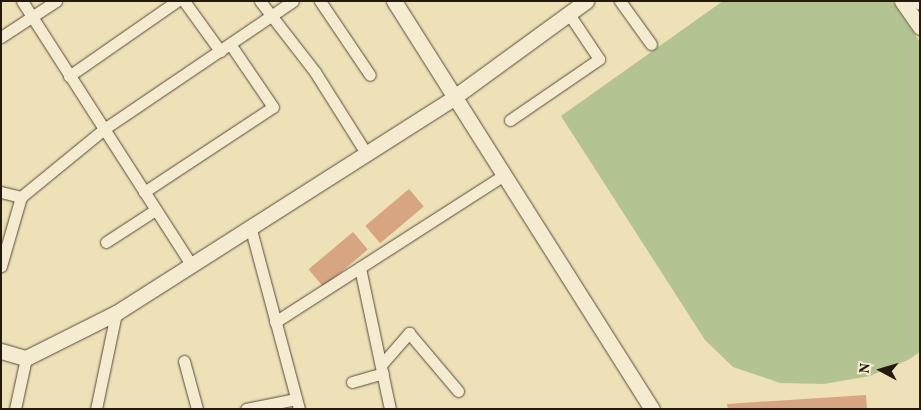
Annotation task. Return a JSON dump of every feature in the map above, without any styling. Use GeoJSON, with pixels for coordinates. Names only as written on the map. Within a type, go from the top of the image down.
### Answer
{"type":"FeatureCollection","features":[{"type":"Feature","properties":{"kind":"street"},"geometry":{"type":"LineString","coordinates":[[22,1],[190,263]]}},
{"type":"Feature","properties":{"kind":"street"},"geometry":{"type":"LineString","coordinates":[[1,37],[56,1]]}},
{"type":"Feature","properties":{"kind":"street"},"geometry":{"type":"LineString","coordinates":[[69,76],[177,1]]}},
{"type":"Feature","properties":{"kind":"street"},"geometry":{"type":"LineString","coordinates":[[184,1],[220,51]]}},
{"type":"Feature","properties":{"kind":"street"},"geometry":{"type":"LineString","coordinates":[[260,1],[270,17],[315,72],[366,153]]}},
{"type":"Feature","properties":{"kind":"street"},"geometry":{"type":"LineString","coordinates":[[1,266],[21,197],[104,129],[294,1]]}},
{"type":"Feature","properties":{"kind":"street"},"geometry":{"type":"LineString","coordinates":[[320,1],[370,75]]}},
{"type":"Feature","properties":{"kind":"street"},"geometry":{"type":"LineString","coordinates":[[394,1],[502,176],[652,409]]}},
{"type":"Feature","properties":{"kind":"street"},"geometry":{"type":"LineString","coordinates":[[1,350],[26,358],[116,313],[190,263],[453,98],[586,1]]}},
{"type":"Feature","properties":{"kind":"street"},"geometry":{"type":"LineString","coordinates":[[620,1],[651,44]]}},
{"type":"Feature","properties":{"kind":"street"},"geometry":{"type":"LineString","coordinates":[[902,1],[920,27]]}},
{"type":"Feature","properties":{"kind":"street"},"geometry":{"type":"LineString","coordinates":[[510,120],[599,59],[569,14]]}},
{"type":"Feature","properties":{"kind":"street"},"geometry":{"type":"LineString","coordinates":[[144,192],[273,107],[230,44]]}},
{"type":"Feature","properties":{"kind":"street"},"geometry":{"type":"LineString","coordinates":[[275,322],[502,176]]}},
{"type":"Feature","properties":{"kind":"street"},"geometry":{"type":"LineString","coordinates":[[1,192],[21,197]]}},
{"type":"Feature","properties":{"kind":"street"},"geometry":{"type":"LineString","coordinates":[[106,242],[155,210]]}},
{"type":"Feature","properties":{"kind":"street"},"geometry":{"type":"LineString","coordinates":[[246,409],[297,404],[250,226]]}},
{"type":"Feature","properties":{"kind":"street"},"geometry":{"type":"LineString","coordinates":[[360,268],[390,409]]}},
{"type":"Feature","properties":{"kind":"street"},"geometry":{"type":"LineString","coordinates":[[96,409],[116,313]]}},
{"type":"Feature","properties":{"kind":"street"},"geometry":{"type":"LineString","coordinates":[[352,382],[382,370],[409,333],[458,391]]}},
{"type":"Feature","properties":{"kind":"street"},"geometry":{"type":"LineString","coordinates":[[15,409],[26,358]]}},
{"type":"Feature","properties":{"kind":"street"},"geometry":{"type":"LineString","coordinates":[[184,361],[197,409]]}},
{"type":"Feature","properties":{"kind":"green space"},"geometry":{"type":"Polygon","coordinates":[[[723,1],[892,1],[920,42],[920,352],[908,360],[870,376],[824,384],[780,383],[733,367],[705,340],[561,116],[723,1]]]}},
{"type":"Feature","properties":{"kind":"building"},"geometry":{"type":"Polygon","coordinates":[[[409,189],[424,207],[380,243],[365,226],[409,189]]]}},
{"type":"Feature","properties":{"kind":"building"},"geometry":{"type":"Polygon","coordinates":[[[353,232],[368,250],[323,287],[309,269],[353,232]]]}},
{"type":"Feature","properties":{"kind":"building"},"geometry":{"type":"Polygon","coordinates":[[[866,395],[867,409],[728,409],[727,404],[866,395]]]}}]}
